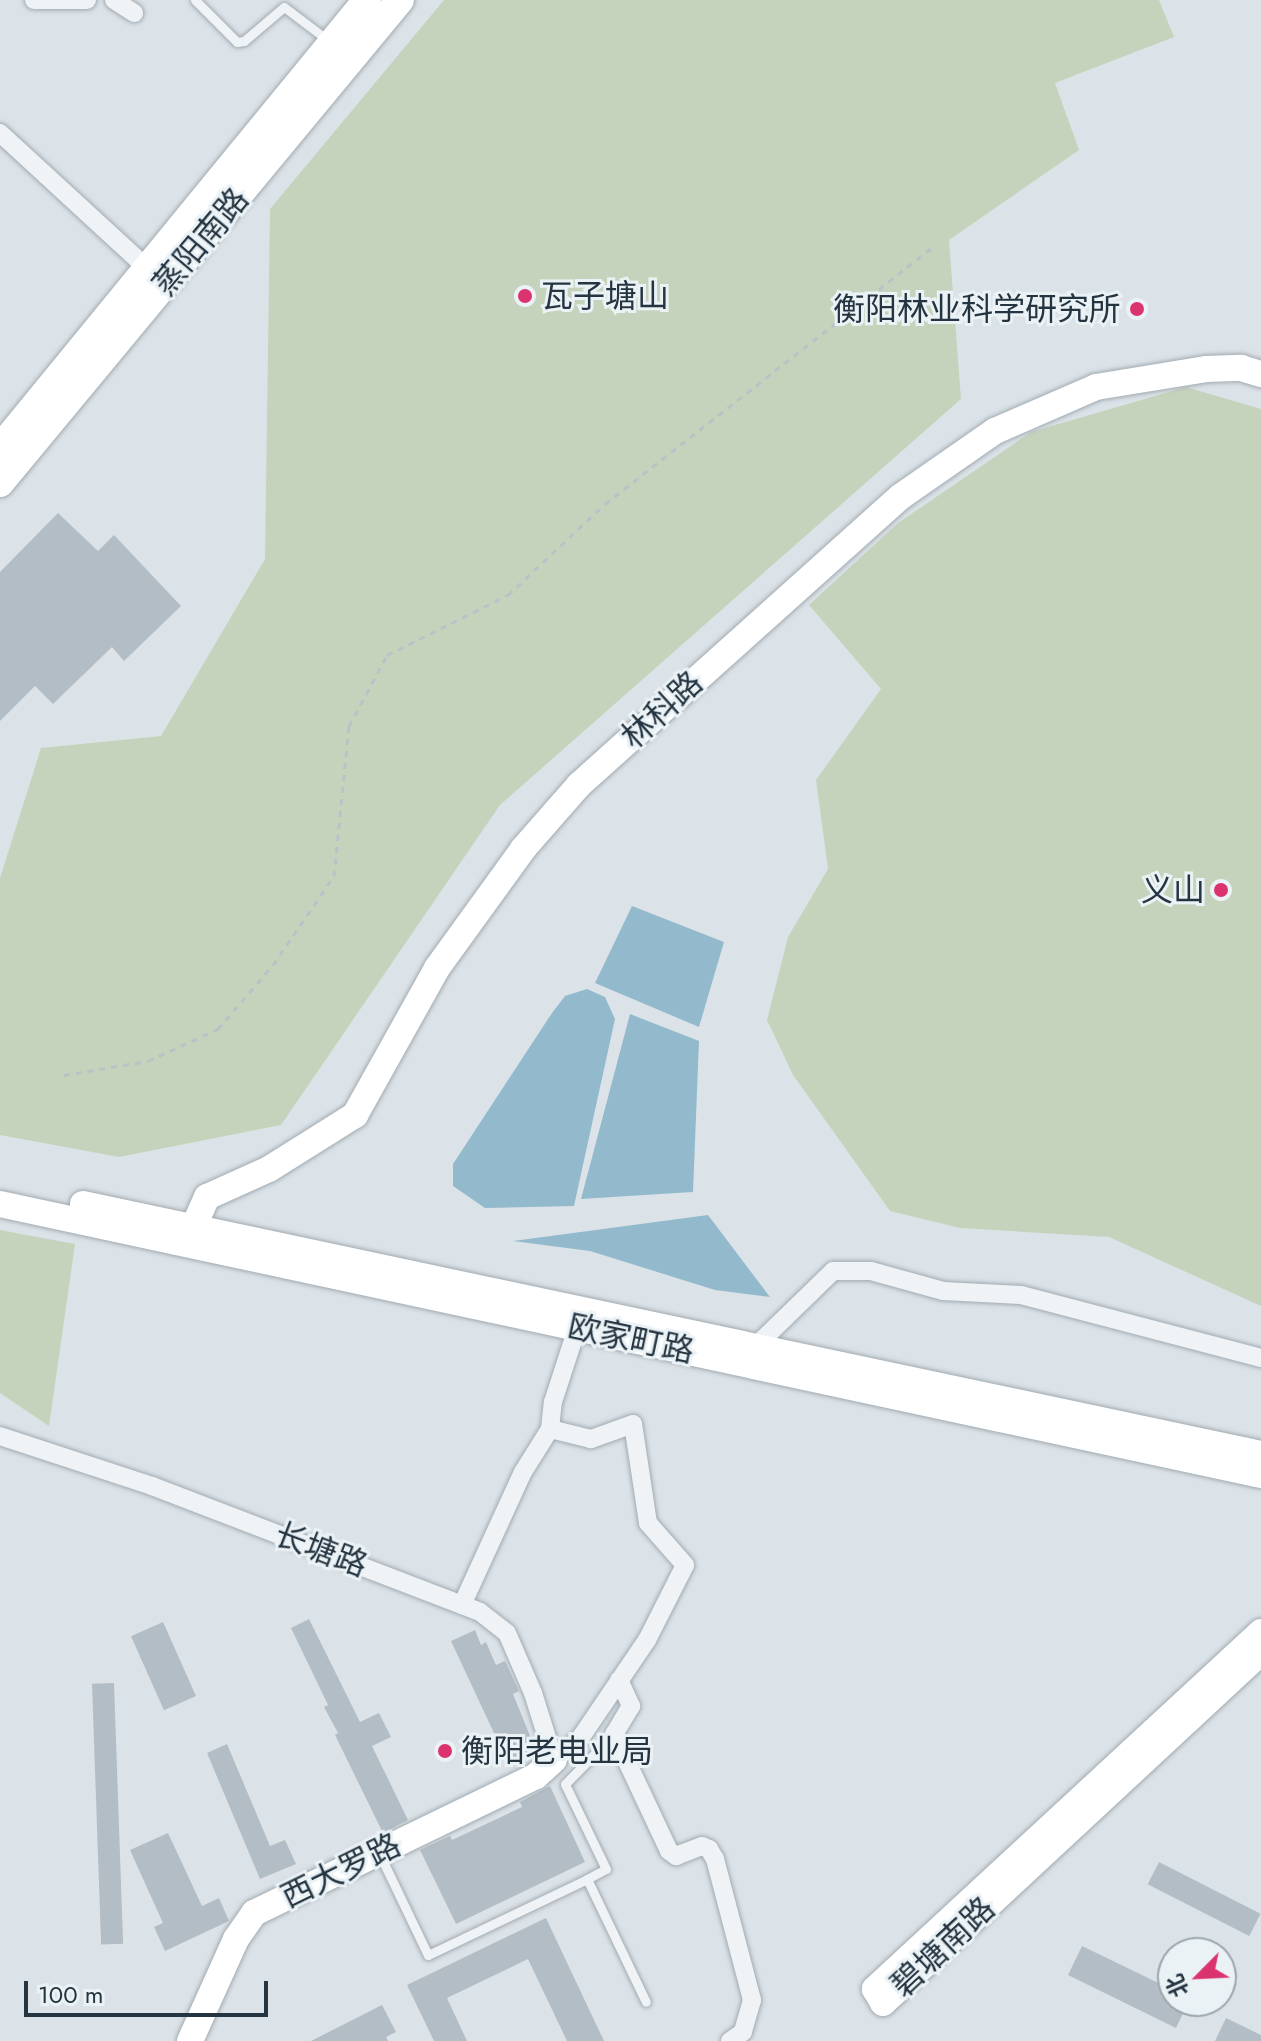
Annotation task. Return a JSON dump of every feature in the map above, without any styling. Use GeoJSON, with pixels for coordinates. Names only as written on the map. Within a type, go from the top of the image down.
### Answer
{"type":"FeatureCollection","features":[{"type":"Feature","properties":{"kind":"main road","name":"蒸阳南路"},"geometry":{"type":"LineString","coordinates":[[0,448],[367,0]]}},
{"type":"Feature","properties":{"kind":"main road","name":"蒸阳南路"},"geometry":{"type":"LineString","coordinates":[[0,483],[400,0]]}},
{"type":"Feature","properties":{"kind":"street"},"geometry":{"type":"LineString","coordinates":[[34,0],[87,0]]}},
{"type":"Feature","properties":{"kind":"street"},"geometry":{"type":"LineString","coordinates":[[114,0],[134,13]]}},
{"type":"Feature","properties":{"kind":"street"},"geometry":{"type":"LineString","coordinates":[[0,133],[147,268]]}},
{"type":"Feature","properties":{"kind":"street","name":"林科路"},"geometry":{"type":"LineString","coordinates":[[194,1226],[207,1197],[269,1169],[355,1115],[437,968],[532,838],[579,785],[900,497],[995,431],[1096,387],[1206,369],[1241,368],[1261,374]]}},
{"type":"Feature","properties":{"kind":"street","name":"欧家町路"},"geometry":{"type":"LineString","coordinates":[[0,1188],[194,1226],[1261,1454]]}},
{"type":"Feature","properties":{"kind":"street","name":"欧家町路"},"geometry":{"type":"LineString","coordinates":[[0,1204],[1261,1475]]}},
{"type":"Feature","properties":{"kind":"street"},"geometry":{"type":"LineString","coordinates":[[757,1345],[833,1271],[871,1271],[943,1291],[1021,1295],[1261,1358]]}},
{"type":"Feature","properties":{"kind":"street"},"geometry":{"type":"LineString","coordinates":[[462,1605],[523,1472],[550,1429],[553,1402],[577,1328]]}},
{"type":"Feature","properties":{"kind":"street"},"geometry":{"type":"LineString","coordinates":[[550,1429],[591,1439],[633,1424],[648,1523],[685,1565],[647,1640],[579,1740],[554,1760]]}},
{"type":"Feature","properties":{"kind":"street","name":"长塘路"},"geometry":{"type":"LineString","coordinates":[[0,1436],[165,1491],[480,1612],[507,1633],[533,1693],[554,1760]]}},
{"type":"Feature","properties":{"kind":"street","name":"碧塘南路"},"geometry":{"type":"LineString","coordinates":[[1261,1632],[875,1989],[883,2003],[1261,1652]]}},
{"type":"Feature","properties":{"kind":"street"},"geometry":{"type":"LineString","coordinates":[[619,1680],[631,1706],[614,1734],[669,1851],[676,1856],[702,1846],[709,1849],[715,1859],[752,2000],[743,2032],[730,2041]]}},
{"type":"Feature","properties":{"kind":"street","name":"西大罗路"},"geometry":{"type":"LineString","coordinates":[[190,2041],[236,1939],[254,1913],[536,1776],[554,1760]]}},
{"type":"Feature","properties":{"kind":"lane"},"geometry":{"type":"LineString","coordinates":[[195,0],[235,42],[244,41],[284,7],[332,43]]}},
{"type":"Feature","properties":{"kind":"lane"},"geometry":{"type":"LineString","coordinates":[[379,1852],[428,1955],[587,1879],[606,1869],[565,1784],[614,1734]]}},
{"type":"Feature","properties":{"kind":"lane"},"geometry":{"type":"LineString","coordinates":[[587,1879],[646,2002]]}},
{"type":"Feature","properties":{"kind":"path"},"geometry":{"type":"LineString","coordinates":[[64,1075],[148,1061],[218,1029],[273,965],[334,876],[349,726],[387,655],[508,595],[605,504],[933,247]]}},
{"type":"Feature","properties":{"kind":"green space"},"geometry":{"type":"Polygon","coordinates":[[[444,0],[1159,0],[1174,37],[1055,83],[1079,150],[949,240],[961,399],[500,805],[281,1125],[119,1157],[0,1135],[0,878],[41,748],[161,736],[265,559],[270,209],[444,0]]]}},
{"type":"Feature","properties":{"kind":"green space"},"geometry":{"type":"Polygon","coordinates":[[[1186,387],[1261,409],[1261,1306],[1109,1237],[960,1228],[890,1211],[793,1075],[767,1020],[788,937],[828,869],[816,780],[881,689],[809,605],[898,523],[1031,432],[1186,387]]]}},
{"type":"Feature","properties":{"kind":"green space"},"geometry":{"type":"Polygon","coordinates":[[[0,1230],[75,1244],[49,1426],[0,1393],[0,1230]]]}},
{"type":"Feature","properties":{"kind":"water"},"geometry":{"type":"Polygon","coordinates":[[[632,906],[724,942],[699,1027],[595,983],[632,906]]]}},
{"type":"Feature","properties":{"kind":"water"},"geometry":{"type":"Polygon","coordinates":[[[587,989],[605,997],[615,1019],[574,1206],[485,1208],[453,1186],[453,1164],[565,996],[587,989]]]}},
{"type":"Feature","properties":{"kind":"water"},"geometry":{"type":"Polygon","coordinates":[[[630,1014],[699,1041],[693,1192],[581,1199],[630,1014]]]}},
{"type":"Feature","properties":{"kind":"water"},"geometry":{"type":"Polygon","coordinates":[[[708,1215],[770,1297],[715,1290],[590,1251],[513,1241],[708,1215]]]}},
{"type":"Feature","properties":{"kind":"building"},"geometry":{"type":"Polygon","coordinates":[[[58,513],[98,551],[114,535],[181,606],[124,661],[112,647],[53,704],[35,686],[0,721],[0,572],[58,513]]]}},
{"type":"Feature","properties":{"kind":"building"},"geometry":{"type":"Polygon","coordinates":[[[309,1619],[360,1722],[379,1713],[391,1737],[372,1746],[408,1820],[383,1833],[335,1735],[338,1733],[324,1707],[328,1705],[291,1628],[309,1619]]]}},
{"type":"Feature","properties":{"kind":"building"},"geometry":{"type":"Polygon","coordinates":[[[163,1622],[196,1696],[164,1710],[131,1636],[163,1622]]]}},
{"type":"Feature","properties":{"kind":"building"},"geometry":{"type":"Polygon","coordinates":[[[475,1630],[481,1645],[486,1642],[496,1665],[505,1661],[519,1691],[513,1694],[537,1753],[520,1761],[519,1758],[508,1763],[451,1641],[475,1630]]]}},
{"type":"Feature","properties":{"kind":"building"},"geometry":{"type":"Polygon","coordinates":[[[114,1683],[123,1944],[101,1945],[92,1684],[114,1683]]]}},
{"type":"Feature","properties":{"kind":"building"},"geometry":{"type":"Polygon","coordinates":[[[227,1744],[270,1846],[285,1840],[296,1864],[260,1879],[207,1753],[227,1744]]]}},
{"type":"Feature","properties":{"kind":"building"},"geometry":{"type":"Polygon","coordinates":[[[550,1786],[585,1862],[456,1924],[420,1850],[450,1836],[452,1840],[522,1807],[520,1802],[550,1786]]]}},
{"type":"Feature","properties":{"kind":"building"},"geometry":{"type":"Polygon","coordinates":[[[168,1833],[202,1906],[219,1898],[229,1921],[165,1951],[154,1927],[163,1923],[130,1850],[168,1833]]]}},
{"type":"Feature","properties":{"kind":"building"},"geometry":{"type":"Polygon","coordinates":[[[1159,1862],[1261,1914],[1249,1936],[1148,1884],[1159,1862]]]}},
{"type":"Feature","properties":{"kind":"building"},"geometry":{"type":"Polygon","coordinates":[[[546,1918],[604,2041],[567,2041],[528,1959],[447,1998],[467,2041],[434,2041],[407,1985],[546,1918]]]}},
{"type":"Feature","properties":{"kind":"building"},"geometry":{"type":"Polygon","coordinates":[[[1082,1946],[1157,1982],[1157,2017],[1181,2017],[1176,2028],[1068,1975],[1082,1946]]]}},
{"type":"Feature","properties":{"kind":"building"},"geometry":{"type":"Polygon","coordinates":[[[382,2005],[396,2032],[386,2037],[388,2041],[311,2041],[382,2005]]]}},
{"type":"Feature","properties":{"kind":"building"},"geometry":{"type":"Polygon","coordinates":[[[1226,2018],[1261,2035],[1261,2041],[1215,2041],[1226,2018]]]}},
{"type":"Feature","properties":{"kind":"place","name":"瓦子塘山"},"geometry":{"type":"Point","coordinates":[525,296]}},
{"type":"Feature","properties":{"kind":"place","name":"衡阳林业科学研究所"},"geometry":{"type":"Point","coordinates":[1137,309]}},
{"type":"Feature","properties":{"kind":"place","name":"义山"},"geometry":{"type":"Point","coordinates":[1221,890]}},
{"type":"Feature","properties":{"kind":"place","name":"衡阳老电业局"},"geometry":{"type":"Point","coordinates":[445,1751]}}]}
